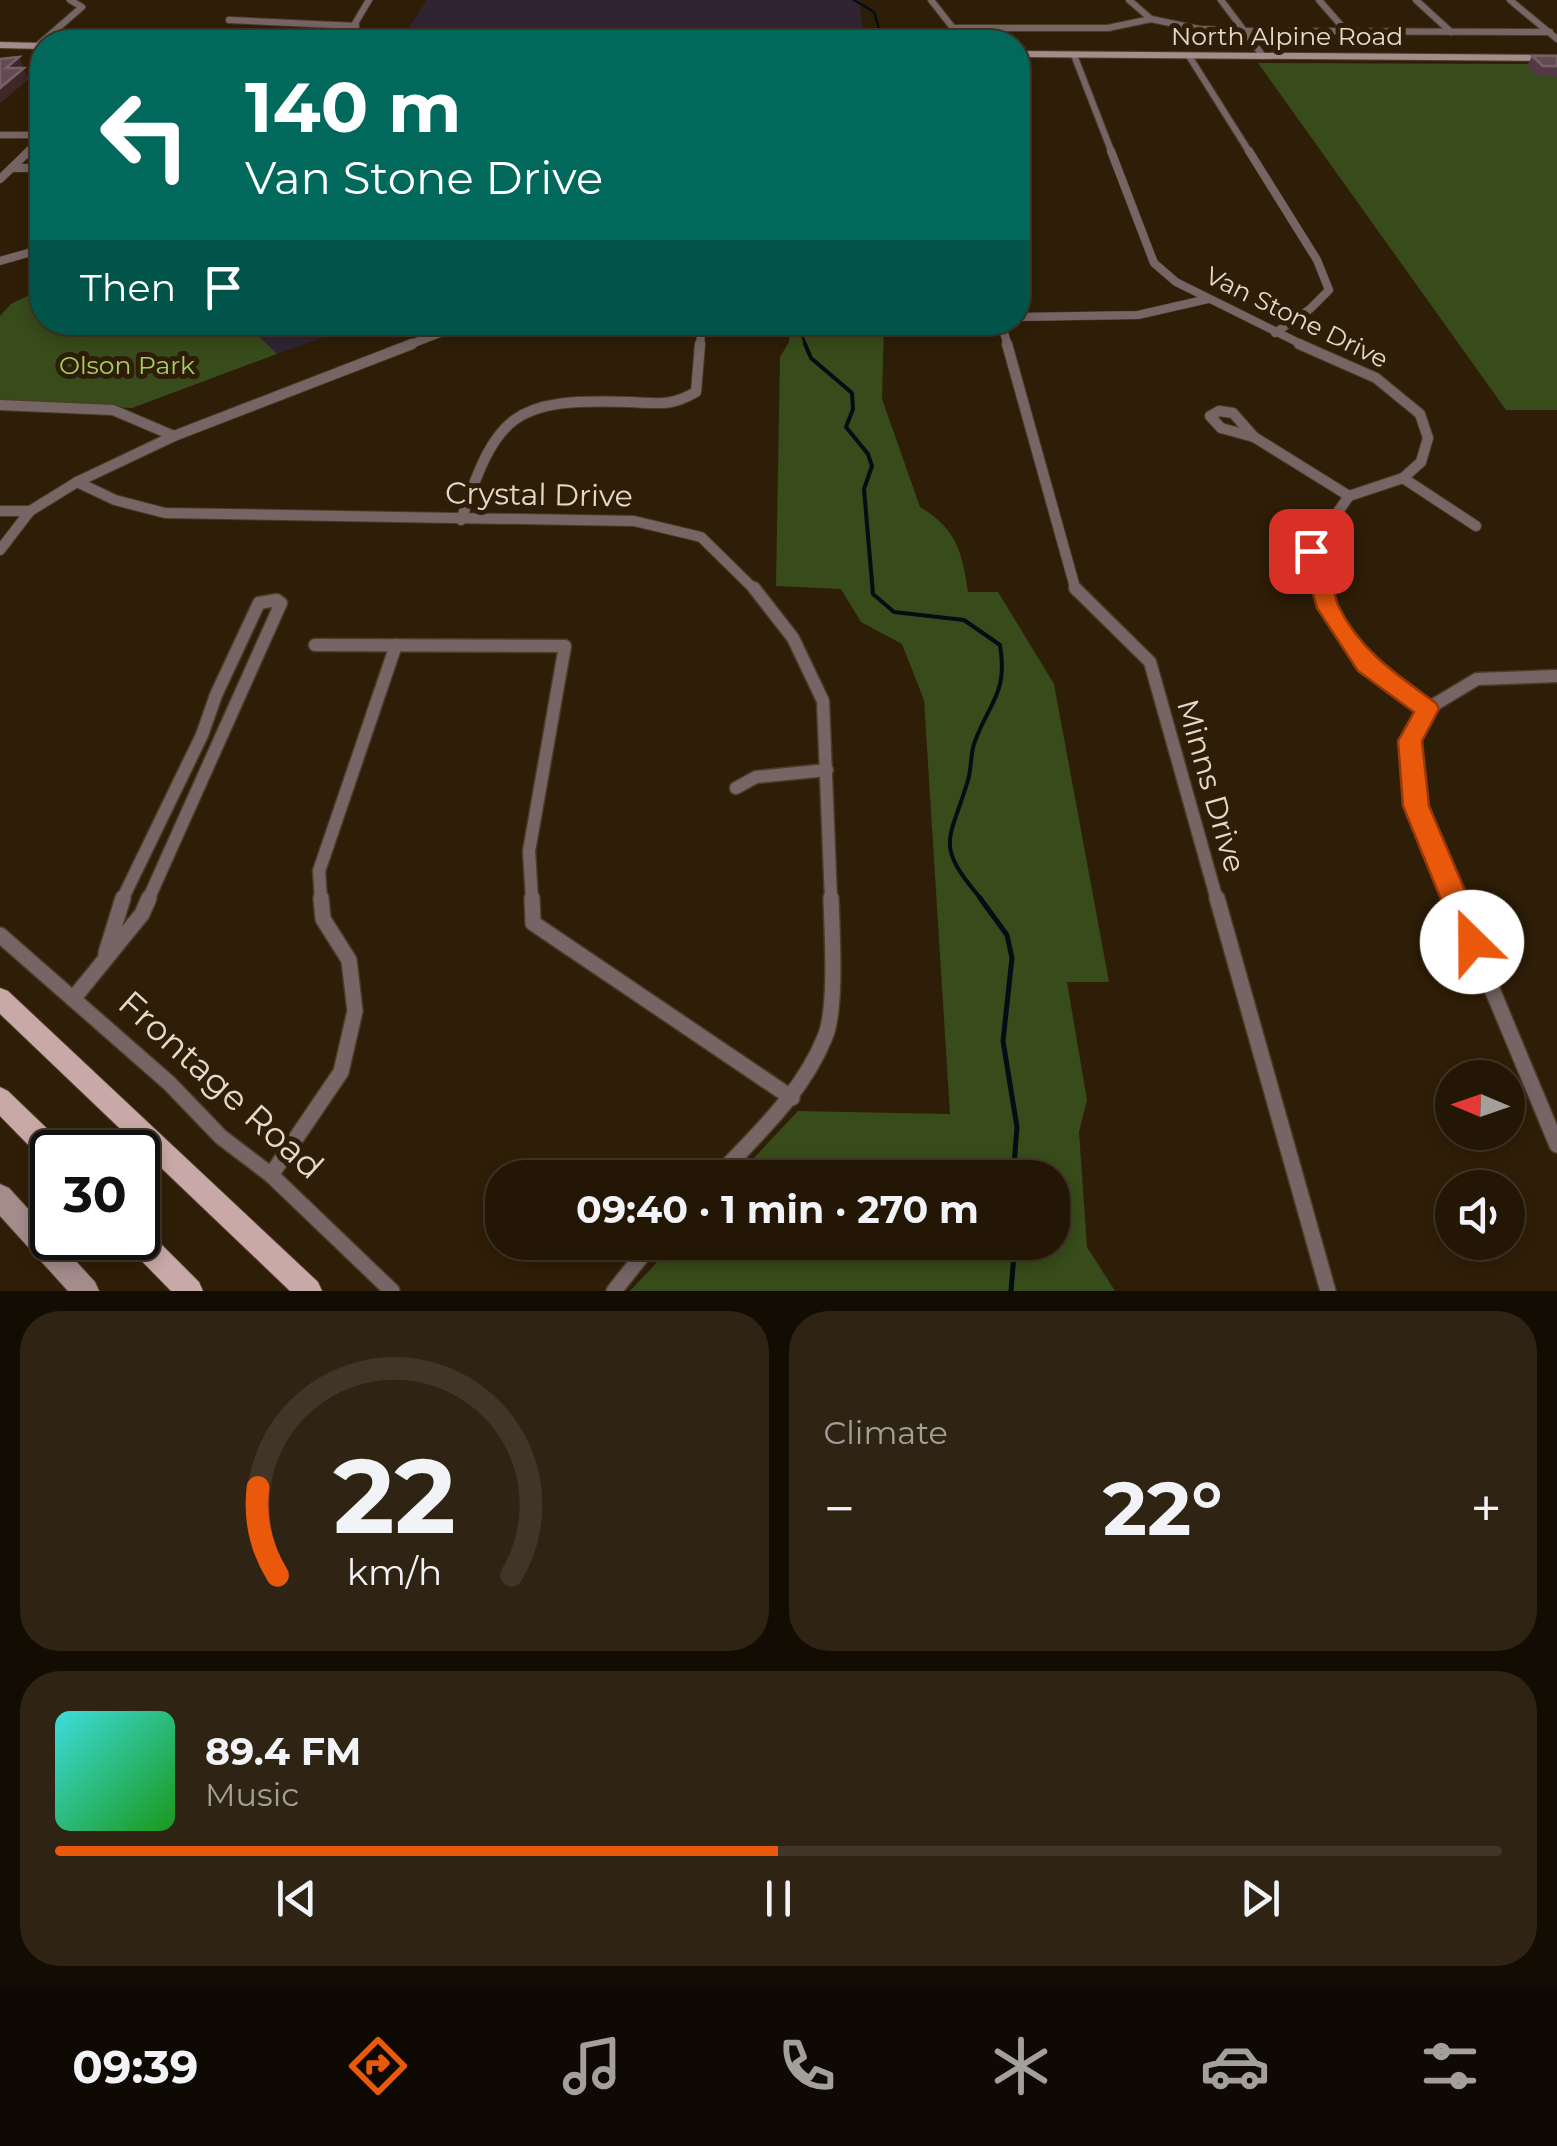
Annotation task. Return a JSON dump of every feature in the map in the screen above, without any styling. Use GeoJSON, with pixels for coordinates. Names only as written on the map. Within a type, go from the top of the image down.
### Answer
{"type":"FeatureCollection","features":[{"type":"Feature","properties":{"kind":"main road"},"geometry":{"type":"LineString","coordinates":[[0,45],[30,46]]}},
{"type":"Feature","properties":{"kind":"main road","name":"North Alpine Road"},"geometry":{"type":"LineString","coordinates":[[1030,54],[1557,58]]}},
{"type":"Feature","properties":{"kind":"main road"},"geometry":{"type":"LineString","coordinates":[[0,998],[310,1291]]}},
{"type":"Feature","properties":{"kind":"main road"},"geometry":{"type":"LineString","coordinates":[[0,1099],[31,1130]]}},
{"type":"Feature","properties":{"kind":"main road"},"geometry":{"type":"LineString","coordinates":[[0,1197],[86,1291]]}},
{"type":"Feature","properties":{"kind":"main road"},"geometry":{"type":"LineString","coordinates":[[159,1260],[190,1291]]}},
{"type":"Feature","properties":{"kind":"street"},"geometry":{"type":"LineString","coordinates":[[57,30],[82,7],[70,0]]}},
{"type":"Feature","properties":{"kind":"street"},"geometry":{"type":"LineString","coordinates":[[353,30],[369,0]]}},
{"type":"Feature","properties":{"kind":"street"},"geometry":{"type":"LineString","coordinates":[[932,0],[953,28],[1108,28],[1151,20],[1199,29],[1550,32]]}},
{"type":"Feature","properties":{"kind":"street"},"geometry":{"type":"LineString","coordinates":[[1128,0],[1151,20]]}},
{"type":"Feature","properties":{"kind":"street"},"geometry":{"type":"LineString","coordinates":[[1221,0],[1263,56]]}},
{"type":"Feature","properties":{"kind":"street"},"geometry":{"type":"LineString","coordinates":[[1319,0],[1346,31]]}},
{"type":"Feature","properties":{"kind":"street"},"geometry":{"type":"LineString","coordinates":[[1416,0],[1451,32]]}},
{"type":"Feature","properties":{"kind":"street"},"geometry":{"type":"LineString","coordinates":[[1510,0],[1557,38]]}},
{"type":"Feature","properties":{"kind":"street"},"geometry":{"type":"LineString","coordinates":[[228,20],[356,26]]}},
{"type":"Feature","properties":{"kind":"street","name":"Van Stone Drive"},"geometry":{"type":"LineString","coordinates":[[1074,54],[1147,250],[1176,282],[1275,334],[1376,378],[1420,414],[1428,438],[1420,462],[1403,478]]}},
{"type":"Feature","properties":{"kind":"street"},"geometry":{"type":"LineString","coordinates":[[1190,56],[1318,260],[1329,290],[1275,334]]}},
{"type":"Feature","properties":{"kind":"street"},"geometry":{"type":"LineString","coordinates":[[1,136],[30,137]]}},
{"type":"Feature","properties":{"kind":"street"},"geometry":{"type":"LineString","coordinates":[[0,179],[30,149]]}},
{"type":"Feature","properties":{"kind":"street"},"geometry":{"type":"LineString","coordinates":[[12,168],[30,168]]}},
{"type":"Feature","properties":{"kind":"street"},"geometry":{"type":"LineString","coordinates":[[0,261],[30,252]]}},
{"type":"Feature","properties":{"kind":"street"},"geometry":{"type":"LineString","coordinates":[[1030,317],[1143,315],[1186,308],[1208,299]]}},
{"type":"Feature","properties":{"kind":"street"},"geometry":{"type":"LineString","coordinates":[[0,550],[30,511],[77,482],[174,436],[434,335]]}},
{"type":"Feature","properties":{"kind":"street"},"geometry":{"type":"LineString","coordinates":[[461,520],[490,442],[507,421],[553,404],[675,404],[686,400],[696,392],[701,335]]}},
{"type":"Feature","properties":{"kind":"street","name":"Minns Drive"},"geometry":{"type":"LineString","coordinates":[[1005,335],[1076,590],[1150,662],[1328,1291]]}},
{"type":"Feature","properties":{"kind":"street"},"geometry":{"type":"LineString","coordinates":[[0,405],[112,410],[174,436]]}},
{"type":"Feature","properties":{"kind":"street"},"geometry":{"type":"LineString","coordinates":[[1254,437],[1349,496]]}},
{"type":"Feature","properties":{"kind":"street"},"geometry":{"type":"LineString","coordinates":[[1427,709],[1366,665],[1328,608],[1311,551],[1349,496],[1403,478],[1476,526]]}},
{"type":"Feature","properties":{"kind":"street","name":"Crystal Drive"},"geometry":{"type":"LineString","coordinates":[[77,482],[115,500],[165,513],[634,522],[701,537],[744,575],[792,638],[824,701],[834,944],[827,1034],[792,1098],[733,1160]]}},
{"type":"Feature","properties":{"kind":"street"},"geometry":{"type":"LineString","coordinates":[[0,511],[30,511]]}},
{"type":"Feature","properties":{"kind":"street"},"geometry":{"type":"LineString","coordinates":[[73,999],[106,953],[142,914],[282,603],[277,600],[259,603],[216,695],[202,735],[115,914],[106,953]]}},
{"type":"Feature","properties":{"kind":"street"},"geometry":{"type":"LineString","coordinates":[[315,645],[564,646],[529,850],[532,923],[792,1098]]}},
{"type":"Feature","properties":{"kind":"street"},"geometry":{"type":"LineString","coordinates":[[271,1175],[341,1072],[355,1011],[349,960],[323,919],[319,870],[396,645]]}},
{"type":"Feature","properties":{"kind":"street"},"geometry":{"type":"LineString","coordinates":[[1557,676],[1477,679],[1427,709],[1410,741],[1416,806],[1557,1145]]}},
{"type":"Feature","properties":{"kind":"street"},"geometry":{"type":"LineString","coordinates":[[736,788],[756,777],[827,770]]}},
{"type":"Feature","properties":{"kind":"street","name":"Frontage Road"},"geometry":{"type":"LineString","coordinates":[[0,935],[170,1083],[221,1137],[271,1175],[392,1291]]}},
{"type":"Feature","properties":{"kind":"street"},"geometry":{"type":"LineString","coordinates":[[614,1291],[639,1260]]}},
{"type":"Feature","properties":{"kind":"shaded area"},"geometry":{"type":"Polygon","coordinates":[[[427,0],[859,0],[863,30],[741,30],[407,30],[427,0]]]}},
{"type":"Feature","properties":{"kind":"shaded area"},"geometry":{"type":"Polygon","coordinates":[[[258,335],[330,335],[277,354],[258,335]]]}},
{"type":"Feature","properties":{"kind":"green space"},"geometry":{"type":"Polygon","coordinates":[[[1258,63],[1557,64],[1557,410],[1506,410],[1258,63]]]}},
{"type":"Feature","properties":{"kind":"green space","name":"Olson Park"},"geometry":{"type":"Polygon","coordinates":[[[30,295],[30,335],[258,335],[277,354],[132,408],[0,402],[0,316],[11,304],[30,295]]]}},
{"type":"Feature","properties":{"kind":"green space"},"geometry":{"type":"Polygon","coordinates":[[[789,335],[884,335],[882,399],[920,507],[942,524],[956,543],[968,592],[998,592],[1054,684],[1109,982],[1067,982],[1087,1100],[1079,1132],[1087,1247],[1115,1291],[630,1291],[659,1260],[1070,1260],[1070,1160],[752,1160],[798,1111],[950,1114],[924,700],[902,644],[861,622],[841,589],[776,586],[780,357],[789,335]]]}},
{"type":"Feature","properties":{"kind":"building"},"geometry":{"type":"Polygon","coordinates":[[[1532,56],[1557,56],[1557,66],[1543,66],[1532,56]]]}},
{"type":"Feature","properties":{"kind":"building"},"geometry":{"type":"Polygon","coordinates":[[[19,57],[6,68],[24,68],[0,88],[0,59],[19,57]]]}},
{"type":"Feature","properties":{"kind":"waterway"},"geometry":{"type":"LineString","coordinates":[[854,0],[874,12],[879,30]]}},
{"type":"Feature","properties":{"kind":"waterway"},"geometry":{"type":"LineString","coordinates":[[802,335],[806,346]]}},
{"type":"Feature","properties":{"kind":"waterway"},"geometry":{"type":"LineString","coordinates":[[805,344],[811,358],[852,393],[853,409],[846,427],[868,454],[872,466],[864,489],[873,594],[894,612],[964,620],[1000,645],[1000,686],[973,746],[950,842],[957,866],[982,900]]}},
{"type":"Feature","properties":{"kind":"waterway"},"geometry":{"type":"LineString","coordinates":[[980,898],[1007,935],[1012,958],[1003,1041],[1017,1127],[1014,1160]]}},
{"type":"Feature","properties":{"kind":"waterway"},"geometry":{"type":"LineString","coordinates":[[1011,1291],[1014,1260]]}},
{"type":"Feature","properties":{"kind":"route"},"geometry":{"type":"LineString","coordinates":[[1311,551],[1328,608],[1366,665],[1427,709],[1410,741],[1416,806],[1472,942]]}}]}
